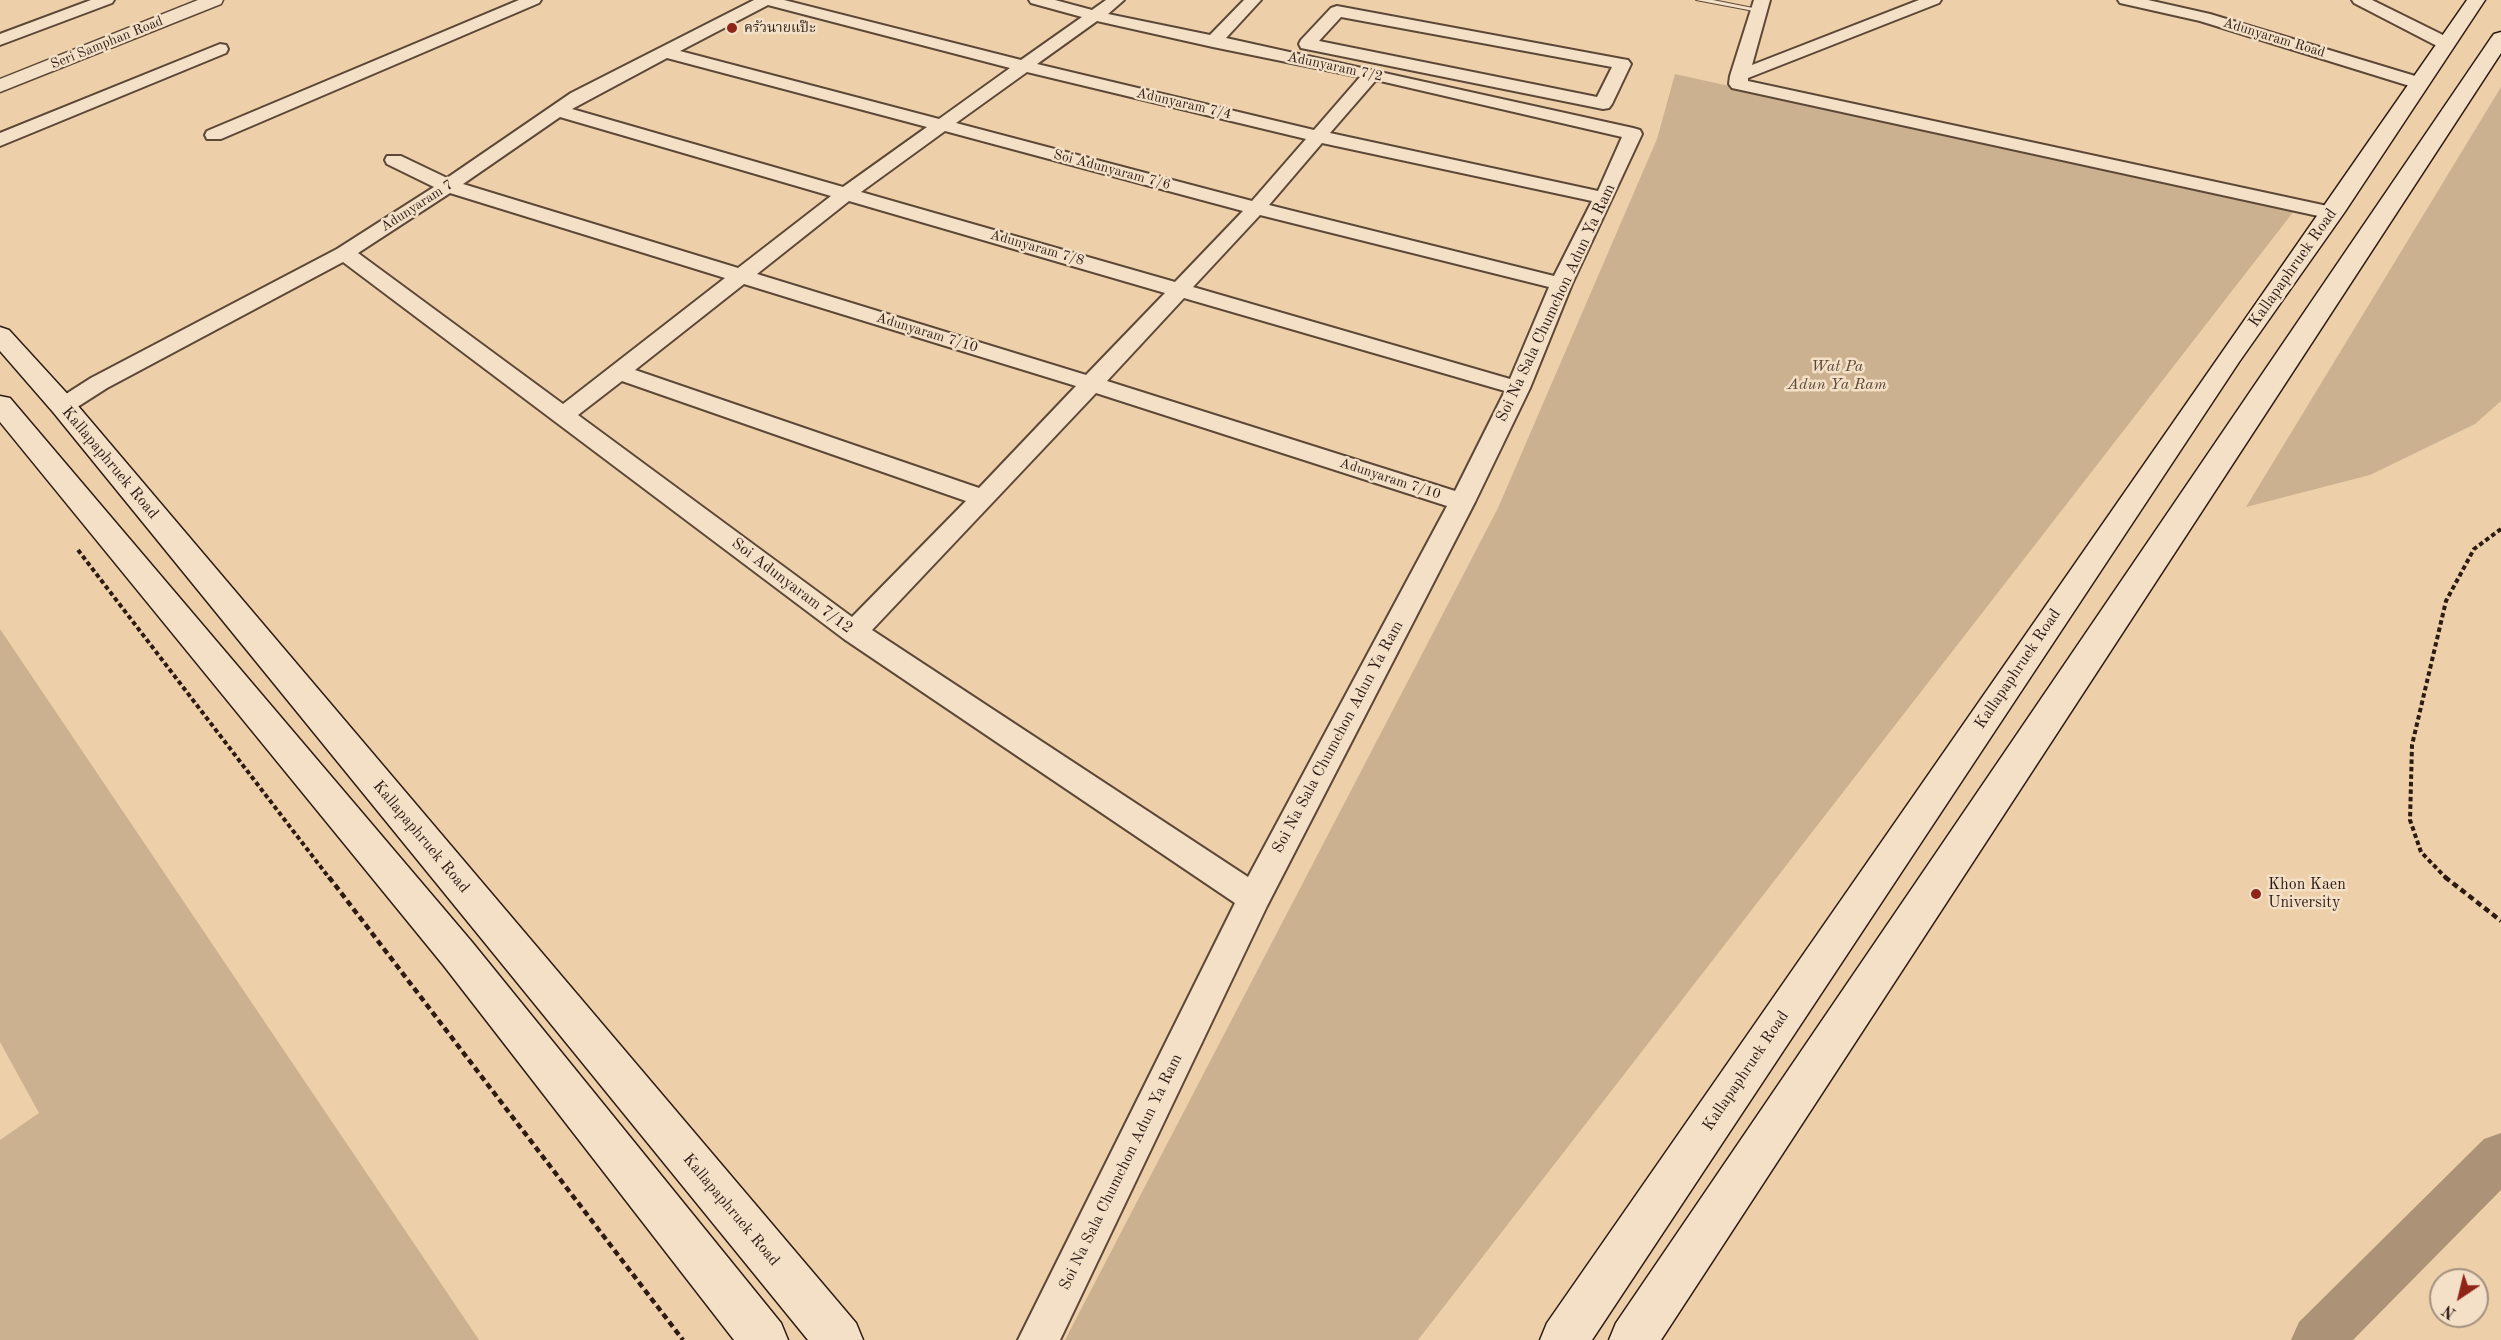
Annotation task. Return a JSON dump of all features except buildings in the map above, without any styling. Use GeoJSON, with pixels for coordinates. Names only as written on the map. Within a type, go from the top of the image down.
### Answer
{"type":"FeatureCollection","features":[{"type":"Feature","properties":{"kind":"main road","name":"Seri Samphan Road"},"geometry":{"type":"LineString","coordinates":[[0,86],[214,0]]}},
{"type":"Feature","properties":{"kind":"main road","name":"Kallapaphruek Road"},"geometry":{"type":"LineString","coordinates":[[1564,1340],[2227,361],[2332,213],[2476,0]]}},
{"type":"Feature","properties":{"kind":"main road"},"geometry":{"type":"LineString","coordinates":[[1632,1340],[2501,38]]}},
{"type":"Feature","properties":{"kind":"main road","name":"Kallapaphruek Road"},"geometry":{"type":"LineString","coordinates":[[0,335],[63,406],[839,1340]]}},
{"type":"Feature","properties":{"kind":"main road"},"geometry":{"type":"LineString","coordinates":[[2227,361],[2272,380]]}},
{"type":"Feature","properties":{"kind":"main road"},"geometry":{"type":"LineString","coordinates":[[0,404],[458,954],[764,1340]]}},
{"type":"Feature","properties":{"kind":"street"},"geometry":{"type":"LineString","coordinates":[[0,40],[106,0]]}},
{"type":"Feature","properties":{"kind":"street"},"geometry":{"type":"LineString","coordinates":[[214,135],[533,0]]}},
{"type":"Feature","properties":{"kind":"street","name":"Adunyaram 7"},"geometry":{"type":"LineString","coordinates":[[63,406],[99,383],[344,253],[448,186],[557,110],[766,0]]}},
{"type":"Feature","properties":{"kind":"street","name":"Adunyaram 7/4"},"geometry":{"type":"LineString","coordinates":[[766,0],[1023,66],[1317,136],[1605,198]]}},
{"type":"Feature","properties":{"kind":"street","name":"Adunyaram 7/2"},"geometry":{"type":"LineString","coordinates":[[1037,0],[1096,16],[1372,74],[1633,134]]}},
{"type":"Feature","properties":{"kind":"street"},"geometry":{"type":"LineString","coordinates":[[562,416],[847,193],[1116,0]]}},
{"type":"Feature","properties":{"kind":"street"},"geometry":{"type":"LineString","coordinates":[[1213,42],[1253,0]]}},
{"type":"Feature","properties":{"kind":"street"},"geometry":{"type":"LineString","coordinates":[[1740,76],[1934,0]]}},
{"type":"Feature","properties":{"kind":"street","name":"Adunyaram Road"},"geometry":{"type":"LineString","coordinates":[[2126,0],[2204,17],[2420,83]]}},
{"type":"Feature","properties":{"kind":"street"},"geometry":{"type":"LineString","coordinates":[[2360,0],[2445,43]]}},
{"type":"Feature","properties":{"kind":"street"},"geometry":{"type":"LineString","coordinates":[[1761,5],[1738,84],[2332,213]]}},
{"type":"Feature","properties":{"kind":"street"},"geometry":{"type":"LineString","coordinates":[[1337,11],[1622,64],[1603,104],[1456,74],[1307,44],[1337,11]]}},
{"type":"Feature","properties":{"kind":"street"},"geometry":{"type":"LineString","coordinates":[[0,140],[220,49]]}},
{"type":"Feature","properties":{"kind":"street","name":"Soi Adunyaram 7/6"},"geometry":{"type":"LineString","coordinates":[[665,52],[1256,208],[1561,284]]}},
{"type":"Feature","properties":{"kind":"street"},"geometry":{"type":"LineString","coordinates":[[854,632],[1180,290],[1256,208],[1372,74]]}},
{"type":"Feature","properties":{"kind":"street"},"geometry":{"type":"LineString","coordinates":[[1443,90],[1456,74]]}},
{"type":"Feature","properties":{"kind":"street","name":"Adunyaram 7/8"},"geometry":{"type":"LineString","coordinates":[[557,110],[1518,388]]}},
{"type":"Feature","properties":{"kind":"street","name":"Soi Na Sala Chumchon Adun Ya Ram"},"geometry":{"type":"LineString","coordinates":[[1039,1340],[1254,898],[1462,502],[1518,388],[1561,284],[1605,198],[1633,134]]}},
{"type":"Feature","properties":{"kind":"street","name":"Adunyaram 7/10"},"geometry":{"type":"LineString","coordinates":[[394,160],[448,186],[1092,384],[1462,502]]}},
{"type":"Feature","properties":{"kind":"street","name":"Soi Adunyaram 7/12"},"geometry":{"type":"LineString","coordinates":[[344,253],[854,632],[1254,898]]}},
{"type":"Feature","properties":{"kind":"street"},"geometry":{"type":"LineString","coordinates":[[619,372],[984,498]]}},
{"type":"Feature","properties":{"kind":"lane"},"geometry":{"type":"LineString","coordinates":[[1700,0],[1761,5]]}},
{"type":"Feature","properties":{"kind":"path"},"geometry":{"type":"LineString","coordinates":[[2501,529],[2474,549],[2446,601],[2412,745],[2410,820],[2421,852],[2454,886],[2501,921]]}},
{"type":"Feature","properties":{"kind":"path"},"geometry":{"type":"LineString","coordinates":[[73,543],[683,1340]]}},
{"type":"Feature","properties":{"kind":"green space","name":"Wat Pa Adun Ya Ram"},"geometry":{"type":"Polygon","coordinates":[[[1675,74],[2294,211],[1418,1340],[1065,1340],[1498,508],[1657,139],[1675,74]]]}},
{"type":"Feature","properties":{"kind":"green space"},"geometry":{"type":"Polygon","coordinates":[[[2501,87],[2501,401],[2475,424],[2370,475],[2246,507],[2501,87]]]}},
{"type":"Feature","properties":{"kind":"green space"},"geometry":{"type":"Polygon","coordinates":[[[0,629],[479,1340],[0,1340],[0,1140],[39,1113],[0,1042],[0,629]]]}},
{"type":"Feature","properties":{"kind":"waterway"},"geometry":{"type":"LineString","coordinates":[[2317,1340],[2501,1156]]}},
{"type":"Feature","properties":{"kind":"place","name":"ครัวนายแป๊ะ"},"geometry":{"type":"Point","coordinates":[732,28]}},
{"type":"Feature","properties":{"kind":"place","name":"Khon Kaen University"},"geometry":{"type":"Point","coordinates":[2256,894]}}]}
